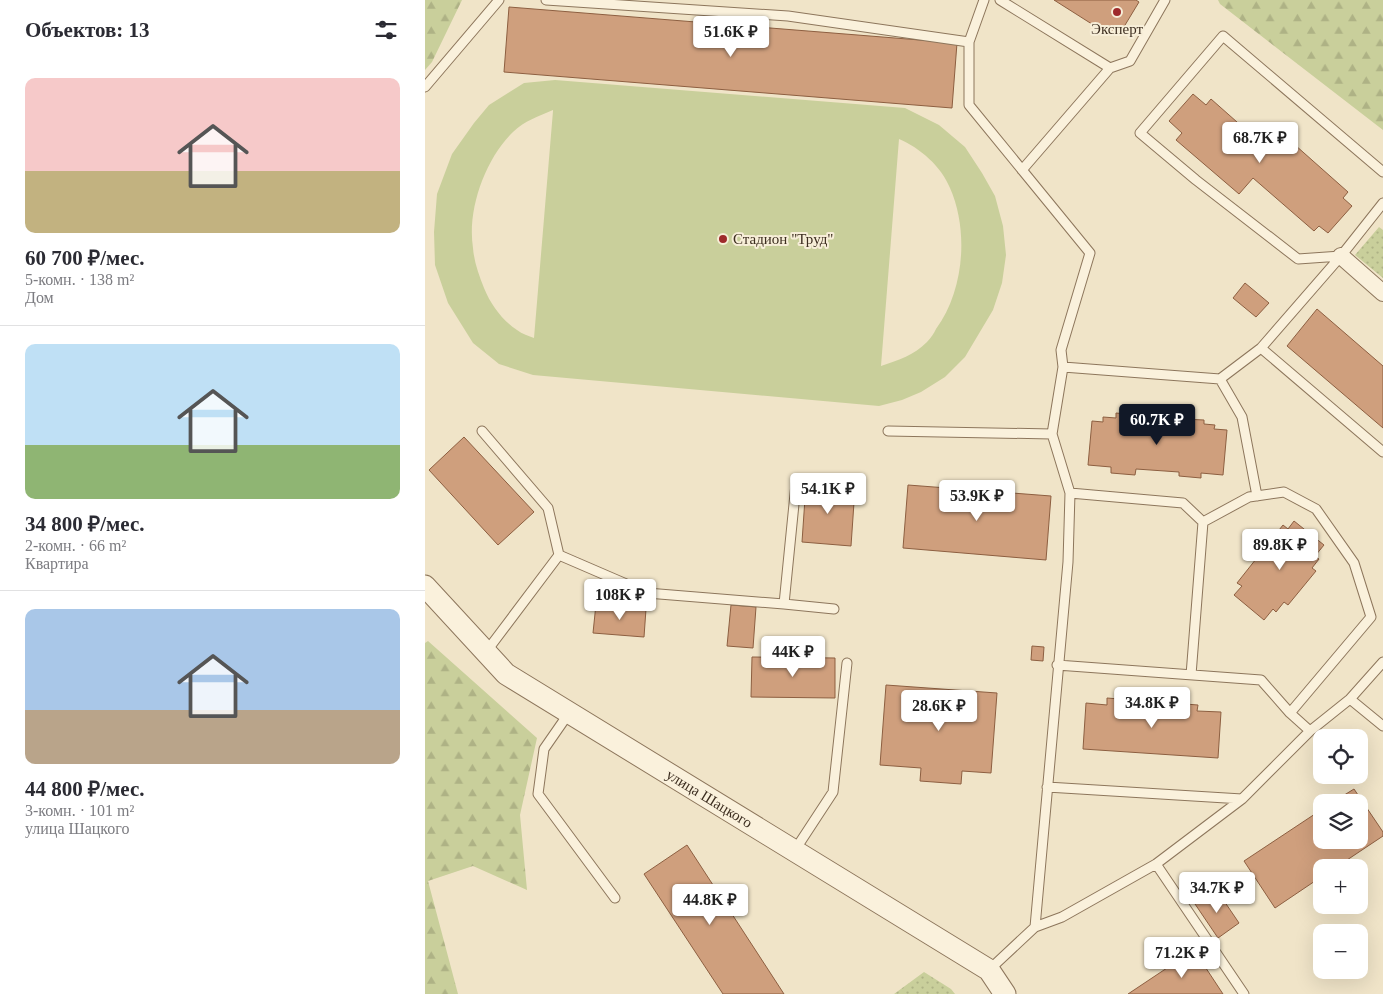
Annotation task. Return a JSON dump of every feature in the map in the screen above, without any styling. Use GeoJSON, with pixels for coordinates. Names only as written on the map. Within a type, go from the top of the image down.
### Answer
{"type":"FeatureCollection","features":[{"type":"Feature","properties":{"kind":"street"},"geometry":{"type":"LineString","coordinates":[[1341,256],[1383,293]]}},
{"type":"Feature","properties":{"kind":"street","name":"улица Шацкого"},"geometry":{"type":"LineString","coordinates":[[425,586],[506,674],[989,970],[1005,994]]}},
{"type":"Feature","properties":{"kind":"lane"},"geometry":{"type":"LineString","coordinates":[[425,87],[499,0]]}},
{"type":"Feature","properties":{"kind":"lane"},"geometry":{"type":"LineString","coordinates":[[546,0],[788,16],[969,42]]}},
{"type":"Feature","properties":{"kind":"lane"},"geometry":{"type":"LineString","coordinates":[[984,0],[969,42],[969,106],[1090,253],[1061,350],[1063,367],[1052,434],[1070,493],[1068,562],[1057,622],[1057,665],[1035,927]]}},
{"type":"Feature","properties":{"kind":"lane"},"geometry":{"type":"LineString","coordinates":[[999,0],[1110,68]]}},
{"type":"Feature","properties":{"kind":"lane"},"geometry":{"type":"LineString","coordinates":[[1022,170],[1110,68],[1130,61],[1165,0]]}},
{"type":"Feature","properties":{"kind":"lane"},"geometry":{"type":"LineString","coordinates":[[1341,256],[1298,259],[1196,180],[1141,133],[1223,36],[1383,172]]}},
{"type":"Feature","properties":{"kind":"lane"},"geometry":{"type":"LineString","coordinates":[[1063,367],[1220,379],[1261,348],[1341,256],[1383,203]]}},
{"type":"Feature","properties":{"kind":"lane"},"geometry":{"type":"LineString","coordinates":[[1261,348],[1383,452]]}},
{"type":"Feature","properties":{"kind":"lane"},"geometry":{"type":"LineString","coordinates":[[1220,379],[1242,417],[1257,496]]}},
{"type":"Feature","properties":{"kind":"lane"},"geometry":{"type":"LineString","coordinates":[[482,431],[548,508],[559,555]]}},
{"type":"Feature","properties":{"kind":"lane"},"geometry":{"type":"LineString","coordinates":[[888,431],[1052,434]]}},
{"type":"Feature","properties":{"kind":"lane"},"geometry":{"type":"LineString","coordinates":[[784,604],[796,484]]}},
{"type":"Feature","properties":{"kind":"lane"},"geometry":{"type":"LineString","coordinates":[[1203,522],[1249,497],[1283,492],[1316,509],[1353,563],[1371,617],[1290,713]]}},
{"type":"Feature","properties":{"kind":"lane"},"geometry":{"type":"LineString","coordinates":[[1070,493],[1183,503],[1203,522]]}},
{"type":"Feature","properties":{"kind":"lane"},"geometry":{"type":"LineString","coordinates":[[1191,675],[1203,522]]}},
{"type":"Feature","properties":{"kind":"lane"},"geometry":{"type":"LineString","coordinates":[[559,555],[647,593],[834,609]]}},
{"type":"Feature","properties":{"kind":"lane"},"geometry":{"type":"LineString","coordinates":[[486,652],[559,555]]}},
{"type":"Feature","properties":{"kind":"lane"},"geometry":{"type":"LineString","coordinates":[[989,970],[1035,927],[1061,916],[1156,864],[1242,799],[1310,732],[1350,700],[1383,662]]}},
{"type":"Feature","properties":{"kind":"lane"},"geometry":{"type":"LineString","coordinates":[[795,850],[833,792],[847,664]]}},
{"type":"Feature","properties":{"kind":"lane"},"geometry":{"type":"LineString","coordinates":[[1057,665],[1261,680],[1290,713],[1310,732]]}},
{"type":"Feature","properties":{"kind":"lane"},"geometry":{"type":"LineString","coordinates":[[1350,700],[1383,726]]}},
{"type":"Feature","properties":{"kind":"lane"},"geometry":{"type":"LineString","coordinates":[[569,713],[543,749],[538,794],[615,898]]}},
{"type":"Feature","properties":{"kind":"lane"},"geometry":{"type":"LineString","coordinates":[[1047,787],[1242,799]]}},
{"type":"Feature","properties":{"kind":"lane"},"geometry":{"type":"LineString","coordinates":[[1156,864],[1244,994]]}},
{"type":"Feature","properties":{"kind":"green space"},"geometry":{"type":"Polygon","coordinates":[[[425,0],[462,0],[432,62],[425,70],[425,0]]]}},
{"type":"Feature","properties":{"kind":"green space"},"geometry":{"type":"Polygon","coordinates":[[[1218,0],[1383,0],[1383,130],[1220,4],[1218,0]]]}},
{"type":"Feature","properties":{"kind":"green space"},"geometry":{"type":"Polygon","coordinates":[[[555,80],[905,108],[939,125],[965,147],[995,196],[1003,226],[1006,255],[1002,283],[993,310],[965,357],[945,377],[921,392],[902,400],[879,406],[533,375],[499,364],[473,343],[448,303],[435,265],[434,232],[437,194],[452,154],[474,123],[489,105],[524,83],[555,80]],[[553,111],[522,125],[503,143],[494,156],[480,186],[473,218],[474,258],[487,294],[497,312],[506,322],[525,335],[534,338],[553,111]],[[899,139],[881,366],[911,354],[922,347],[931,337],[953,297],[961,260],[960,223],[956,205],[946,180],[929,159],[915,147],[899,139]]]}},
{"type":"Feature","properties":{"kind":"green space"},"geometry":{"type":"Polygon","coordinates":[[[1379,227],[1383,230],[1383,278],[1355,255],[1379,227]]]}},
{"type":"Feature","properties":{"kind":"green space"},"geometry":{"type":"Polygon","coordinates":[[[428,641],[537,738],[520,815],[527,890],[473,866],[428,881],[458,994],[425,994],[425,643],[428,641]]]}},
{"type":"Feature","properties":{"kind":"green space"},"geometry":{"type":"Polygon","coordinates":[[[924,972],[951,989],[955,994],[894,994],[924,972]]]}},
{"type":"Feature","properties":{"kind":"building"},"geometry":{"type":"Polygon","coordinates":[[[1054,0],[1136,0],[1139,2],[1119,35],[1109,28],[1106,33],[1054,0]]]}},
{"type":"Feature","properties":{"kind":"building"},"geometry":{"type":"Polygon","coordinates":[[[509,7],[957,43],[952,108],[504,72],[509,7]]]}},
{"type":"Feature","properties":{"kind":"building"},"geometry":{"type":"Polygon","coordinates":[[[1193,94],[1206,105],[1211,99],[1272,153],[1286,137],[1348,192],[1343,198],[1352,206],[1328,233],[1319,226],[1314,231],[1253,178],[1239,194],[1176,140],[1182,133],[1169,121],[1193,94]]]}},
{"type":"Feature","properties":{"kind":"building"},"geometry":{"type":"Polygon","coordinates":[[[1245,283],[1269,303],[1256,317],[1233,298],[1245,283]]]}},
{"type":"Feature","properties":{"kind":"building"},"geometry":{"type":"Polygon","coordinates":[[[1317,309],[1383,366],[1383,428],[1287,346],[1317,309]]]}},
{"type":"Feature","properties":{"kind":"building"},"geometry":{"type":"Polygon","coordinates":[[[1116,413],[1137,415],[1137,419],[1149,420],[1148,424],[1169,426],[1170,422],[1181,423],[1182,419],[1204,420],[1204,424],[1215,425],[1214,429],[1227,430],[1223,475],[1201,473],[1201,478],[1179,476],[1179,472],[1136,469],[1135,475],[1111,473],[1111,467],[1088,465],[1092,421],[1103,422],[1103,417],[1116,418],[1116,413]]]}},
{"type":"Feature","properties":{"kind":"building"},"geometry":{"type":"Polygon","coordinates":[[[464,437],[534,512],[498,545],[429,470],[464,437]]]}},
{"type":"Feature","properties":{"kind":"building"},"geometry":{"type":"Polygon","coordinates":[[[806,484],[855,488],[851,546],[802,542],[806,484]]]}},
{"type":"Feature","properties":{"kind":"building"},"geometry":{"type":"Polygon","coordinates":[[[908,485],[1051,496],[1046,560],[903,548],[908,485]]]}},
{"type":"Feature","properties":{"kind":"building"},"geometry":{"type":"Polygon","coordinates":[[[1294,521],[1324,545],[1315,556],[1319,559],[1312,568],[1316,571],[1288,605],[1284,602],[1276,612],[1273,609],[1264,620],[1234,595],[1242,586],[1237,583],[1283,525],[1288,529],[1294,521]]]}},
{"type":"Feature","properties":{"kind":"building"},"geometry":{"type":"Polygon","coordinates":[[[596,604],[646,609],[644,637],[593,633],[596,604]]]}},
{"type":"Feature","properties":{"kind":"building"},"geometry":{"type":"Polygon","coordinates":[[[731,605],[756,607],[753,648],[727,646],[731,605]]]}},
{"type":"Feature","properties":{"kind":"building"},"geometry":{"type":"Polygon","coordinates":[[[1032,646],[1044,647],[1043,661],[1031,660],[1032,646]]]}},
{"type":"Feature","properties":{"kind":"building"},"geometry":{"type":"Polygon","coordinates":[[[752,657],[835,658],[835,698],[751,697],[752,657]]]}},
{"type":"Feature","properties":{"kind":"building"},"geometry":{"type":"Polygon","coordinates":[[[886,685],[997,693],[991,773],[962,771],[961,784],[920,781],[921,768],[880,765],[886,685]]]}},
{"type":"Feature","properties":{"kind":"building"},"geometry":{"type":"Polygon","coordinates":[[[1107,698],[1132,700],[1132,707],[1171,710],[1172,703],[1198,705],[1197,711],[1221,712],[1218,758],[1083,749],[1086,703],[1107,705],[1107,698]]]}},
{"type":"Feature","properties":{"kind":"building"},"geometry":{"type":"Polygon","coordinates":[[[1354,789],[1357,794],[1346,794],[1354,789]]]}},
{"type":"Feature","properties":{"kind":"building"},"geometry":{"type":"Polygon","coordinates":[[[1368,810],[1383,832],[1383,836],[1368,846],[1368,810]]]}},
{"type":"Feature","properties":{"kind":"building"},"geometry":{"type":"Polygon","coordinates":[[[1313,815],[1313,849],[1364,849],[1348,859],[1313,859],[1313,882],[1275,908],[1244,861],[1313,815]]]}},
{"type":"Feature","properties":{"kind":"building"},"geometry":{"type":"Polygon","coordinates":[[[687,845],[784,994],[723,994],[644,874],[687,845]]]}},
{"type":"Feature","properties":{"kind":"building"},"geometry":{"type":"Polygon","coordinates":[[[1216,889],[1239,923],[1218,938],[1195,904],[1216,889]]]}},
{"type":"Feature","properties":{"kind":"building"},"geometry":{"type":"Polygon","coordinates":[[[1194,950],[1223,994],[1128,994],[1194,950]]]}},
{"type":"Feature","properties":{"kind":"place","name":"Эксперт"},"geometry":{"type":"Point","coordinates":[1117,12]}},
{"type":"Feature","properties":{"kind":"place","name":"Стадион \"Труд\""},"geometry":{"type":"Point","coordinates":[723,239]}}]}
